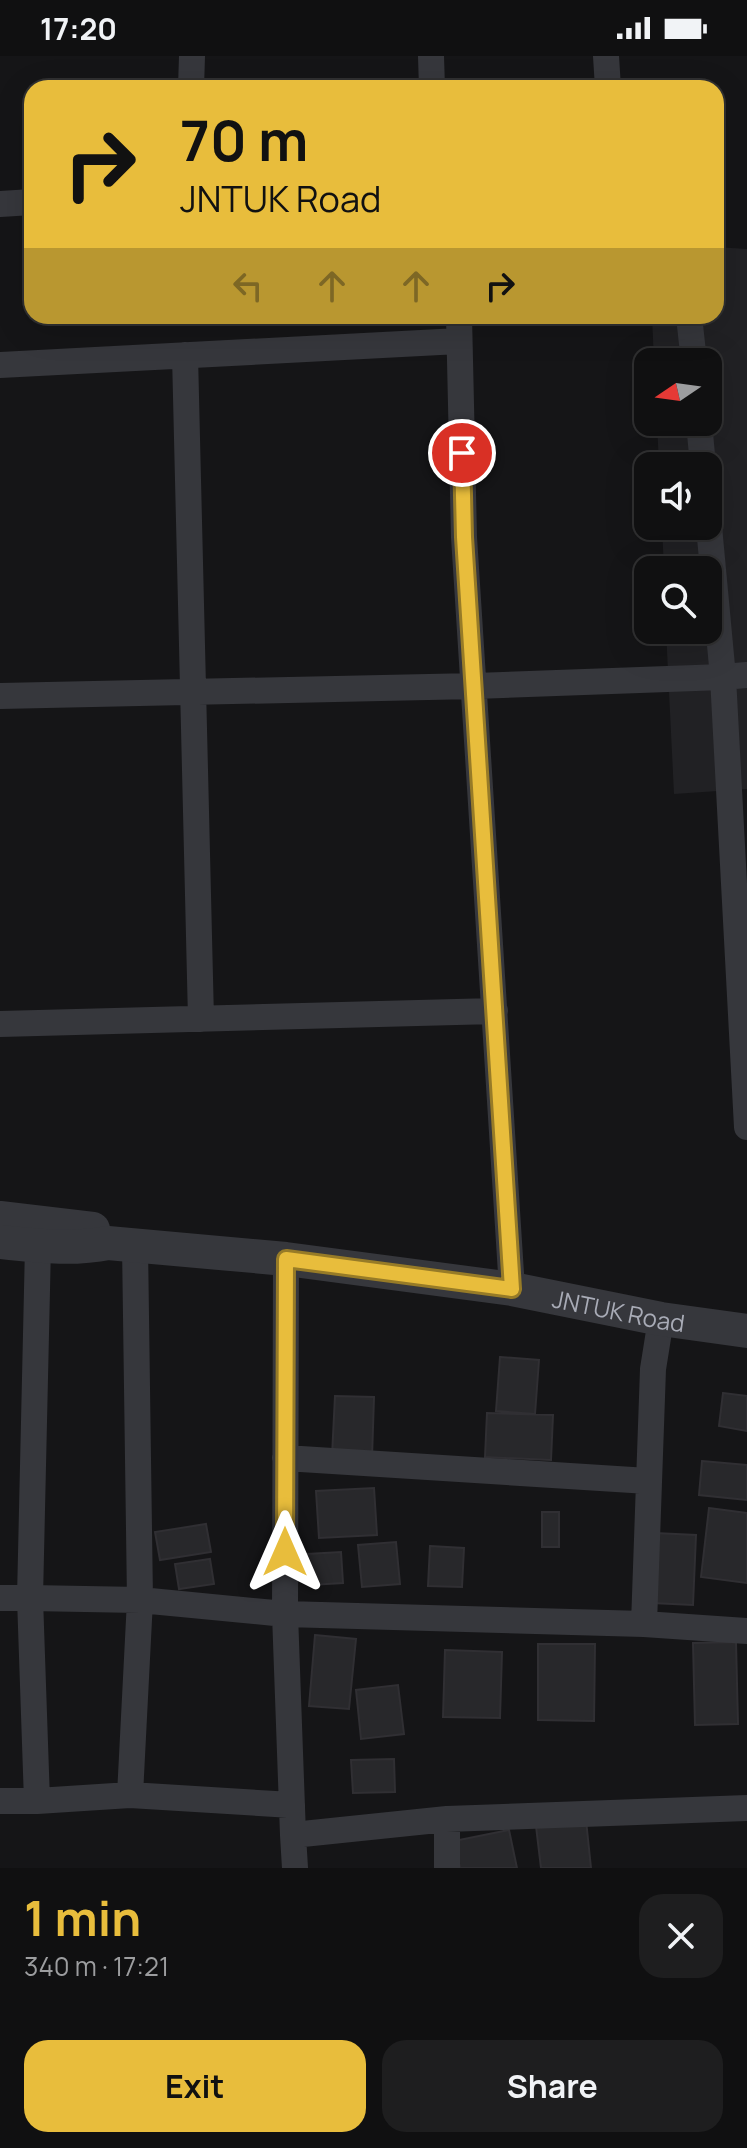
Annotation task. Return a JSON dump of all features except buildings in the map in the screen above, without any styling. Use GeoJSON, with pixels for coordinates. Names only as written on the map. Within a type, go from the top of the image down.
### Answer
{"type":"FeatureCollection","features":[{"type":"Feature","properties":{"kind":"street"},"geometry":{"type":"LineString","coordinates":[[191,80],[192,56]]}},
{"type":"Feature","properties":{"kind":"street"},"geometry":{"type":"LineString","coordinates":[[431,56],[432,80]]}},
{"type":"Feature","properties":{"kind":"street"},"geometry":{"type":"LineString","coordinates":[[606,56],[608,80]]}},
{"type":"Feature","properties":{"kind":"street"},"geometry":{"type":"LineString","coordinates":[[0,204],[24,202]]}},
{"type":"Feature","properties":{"kind":"street"},"geometry":{"type":"LineString","coordinates":[[690,324],[692,348]]}},
{"type":"Feature","properties":{"kind":"street"},"geometry":{"type":"LineString","coordinates":[[0,365],[185,355],[459,328],[464,537],[512,1289]]}},
{"type":"Feature","properties":{"kind":"street"},"geometry":{"type":"LineString","coordinates":[[185,355],[201,1019]]}},
{"type":"Feature","properties":{"kind":"street"},"geometry":{"type":"LineString","coordinates":[[712,540],[735,676],[747,1127]]}},
{"type":"Feature","properties":{"kind":"street"},"geometry":{"type":"LineString","coordinates":[[0,696],[475,686],[735,676]]}},
{"type":"Feature","properties":{"kind":"street"},"geometry":{"type":"LineString","coordinates":[[0,1024],[495,1011]]}},
{"type":"Feature","properties":{"kind":"street","name":"JNTUK Road"},"geometry":{"type":"LineString","coordinates":[[0,1218],[92,1227],[122,1244]]}},
{"type":"Feature","properties":{"kind":"street","name":"JNTUK Road"},"geometry":{"type":"LineString","coordinates":[[0,1242],[90,1247],[122,1244],[286,1259],[512,1289],[661,1319],[747,1331]]}},
{"type":"Feature","properties":{"kind":"street"},"geometry":{"type":"LineString","coordinates":[[122,1244],[140,1600],[130,1795]]}},
{"type":"Feature","properties":{"kind":"street"},"geometry":{"type":"LineString","coordinates":[[37,1801],[30,1598],[38,1246]]}},
{"type":"Feature","properties":{"kind":"street"},"geometry":{"type":"LineString","coordinates":[[286,1259],[285,1614],[295,1868]]}},
{"type":"Feature","properties":{"kind":"street"},"geometry":{"type":"LineString","coordinates":[[644,1624],[653,1369],[661,1319]]}},
{"type":"Feature","properties":{"kind":"street"},"geometry":{"type":"LineString","coordinates":[[285,1458],[648,1481]]}},
{"type":"Feature","properties":{"kind":"street"},"geometry":{"type":"LineString","coordinates":[[0,1598],[140,1600],[285,1614],[644,1624],[747,1631]]}},
{"type":"Feature","properties":{"kind":"street"},"geometry":{"type":"LineString","coordinates":[[0,1801],[130,1795],[292,1805]]}},
{"type":"Feature","properties":{"kind":"street"},"geometry":{"type":"LineString","coordinates":[[293,1835],[447,1819],[747,1808]]}},
{"type":"Feature","properties":{"kind":"street"},"geometry":{"type":"LineString","coordinates":[[447,1819],[447,1868]]}},
{"type":"Feature","properties":{"kind":"shaded area"},"geometry":{"type":"Polygon","coordinates":[[[724,248],[747,249],[747,789],[674,794],[667,644],[722,644],[722,556],[663,556],[663,540],[722,540],[722,452],[658,452],[658,436],[722,436],[722,348],[653,348],[652,324],[724,324],[724,248]]]}},
{"type":"Feature","properties":{"kind":"route"},"geometry":{"type":"LineString","coordinates":[[285,1552],[286,1259],[512,1289],[464,537],[462,453]]}}]}
